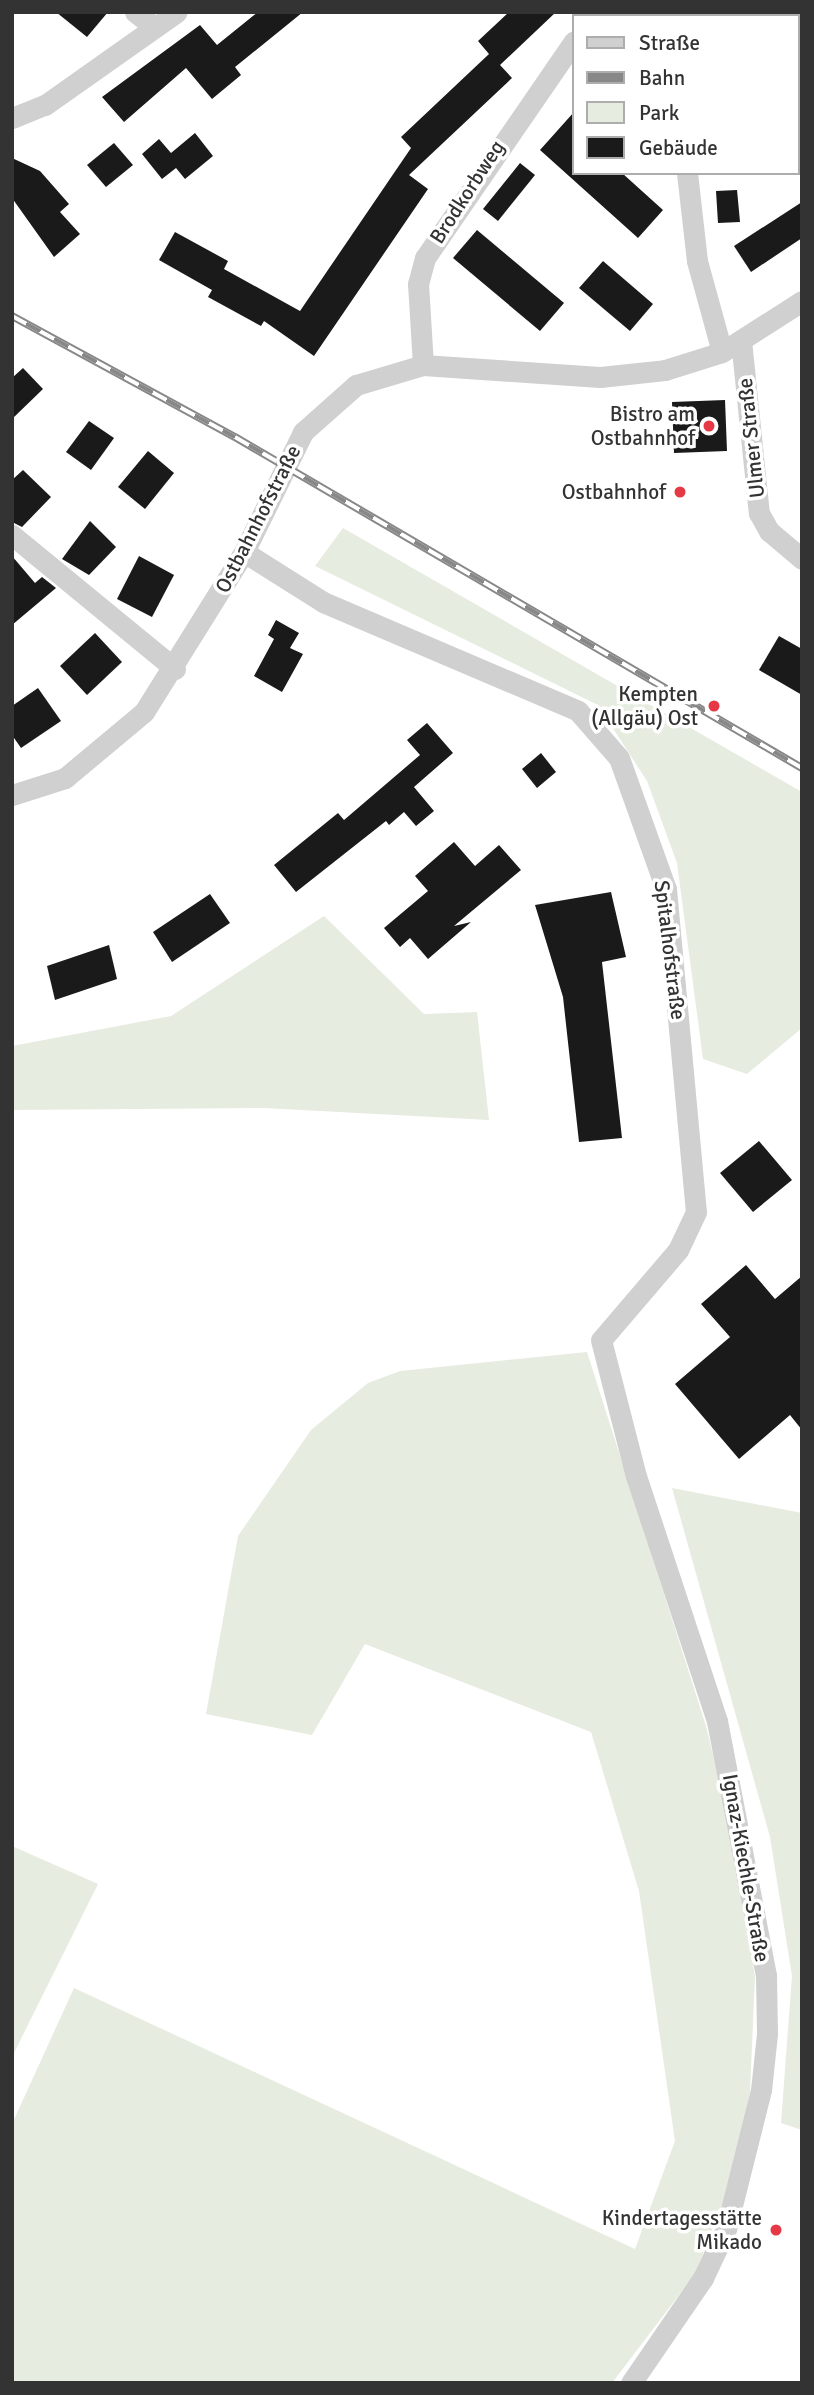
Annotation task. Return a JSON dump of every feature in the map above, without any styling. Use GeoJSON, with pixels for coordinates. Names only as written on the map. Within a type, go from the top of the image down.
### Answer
{"type":"FeatureCollection","features":[{"type":"Feature","properties":{"kind":"street"},"geometry":{"type":"LineString","coordinates":[[135,12],[154,27]]}},
{"type":"Feature","properties":{"kind":"street"},"geometry":{"type":"LineString","coordinates":[[14,118],[45,105],[177,12]]}},
{"type":"Feature","properties":{"kind":"street","name":"Brodkorbweg"},"geometry":{"type":"LineString","coordinates":[[423,365],[418,284],[425,258],[572,44]]}},
{"type":"Feature","properties":{"kind":"street"},"geometry":{"type":"LineString","coordinates":[[687,175],[697,261],[722,352]]}},
{"type":"Feature","properties":{"kind":"street","name":"Ostbahnhofstraße"},"geometry":{"type":"LineString","coordinates":[[12,795],[65,778],[110,744],[175,669],[244,552],[303,432],[356,385],[423,365],[600,377],[665,370],[722,352],[802,301]]}},
{"type":"Feature","properties":{"kind":"street","name":"Ulmer Straße"},"geometry":{"type":"LineString","coordinates":[[741,340],[759,513],[769,531],[802,559]]}},
{"type":"Feature","properties":{"kind":"street"},"geometry":{"type":"LineString","coordinates":[[12,534],[175,669]]}},
{"type":"Feature","properties":{"kind":"street","name":"Spitalhofstraße"},"geometry":{"type":"LineString","coordinates":[[244,552],[323,602],[564,700],[620,758],[666,889],[695,1212],[677,1250],[601,1340]]}},
{"type":"Feature","properties":{"kind":"street","name":"Ignaz-Kiechle-Straße"},"geometry":{"type":"LineString","coordinates":[[601,1340],[636,1476],[718,1721],[744,1842],[766,1999],[761,2090],[726,2229],[703,2278],[631,2383]]}},
{"type":"Feature","properties":{"kind":"green space"},"geometry":{"type":"Polygon","coordinates":[[[343,528],[802,792],[802,1028],[747,1074],[703,1059],[677,863],[647,781],[598,705],[315,566],[343,528]]]}},
{"type":"Feature","properties":{"kind":"green space"},"geometry":{"type":"Polygon","coordinates":[[[324,916],[424,1014],[477,1012],[489,1120],[264,1108],[12,1110],[12,1046],[171,1016],[324,916]]]}},
{"type":"Feature","properties":{"kind":"green space"},"geometry":{"type":"Polygon","coordinates":[[[587,1352],[706,1726],[735,1845],[755,1977],[750,2092],[734,2174],[695,2274],[612,2383],[12,2383],[12,2124],[74,1988],[635,2249],[675,2141],[639,1891],[591,1732],[365,1644],[312,1735],[206,1714],[238,1536],[311,1430],[368,1383],[400,1371],[587,1352]]]}},
{"type":"Feature","properties":{"kind":"green space"},"geometry":{"type":"Polygon","coordinates":[[[672,1488],[802,1513],[802,2130],[781,2123],[792,1976],[770,1837],[672,1488]]]}},
{"type":"Feature","properties":{"kind":"green space"},"geometry":{"type":"Polygon","coordinates":[[[12,1846],[98,1884],[12,2057],[12,1846]]]}},
{"type":"Feature","properties":{"kind":"building"},"geometry":{"type":"Polygon","coordinates":[[[56,12],[108,12],[87,37],[56,12]]]}},
{"type":"Feature","properties":{"kind":"building"},"geometry":{"type":"Polygon","coordinates":[[[258,12],[303,12],[235,67],[241,75],[212,99],[186,68],[124,122],[102,97],[200,25],[217,45],[258,12]]]}},
{"type":"Feature","properties":{"kind":"building"},"geometry":{"type":"Polygon","coordinates":[[[509,12],[556,12],[500,65],[512,78],[409,175],[428,189],[314,356],[264,321],[261,326],[208,297],[212,290],[159,260],[175,232],[228,261],[224,269],[300,311],[411,148],[401,137],[489,54],[478,41],[509,12]]]}},
{"type":"Feature","properties":{"kind":"building"},"geometry":{"type":"Polygon","coordinates":[[[572,114],[572,175],[624,175],[663,210],[638,238],[540,150],[572,114]]]}},
{"type":"Feature","properties":{"kind":"building"},"geometry":{"type":"Polygon","coordinates":[[[195,133],[213,156],[185,179],[176,168],[162,179],[142,154],[159,139],[171,153],[195,133]]]}},
{"type":"Feature","properties":{"kind":"building"},"geometry":{"type":"Polygon","coordinates":[[[114,143],[133,165],[106,187],[87,165],[114,143]]]}},
{"type":"Feature","properties":{"kind":"building"},"geometry":{"type":"Polygon","coordinates":[[[12,158],[40,171],[69,204],[60,212],[80,234],[54,257],[12,198],[12,158]]]}},
{"type":"Feature","properties":{"kind":"building"},"geometry":{"type":"Polygon","coordinates":[[[520,163],[535,175],[498,221],[483,209],[520,163]]]}},
{"type":"Feature","properties":{"kind":"building"},"geometry":{"type":"Polygon","coordinates":[[[737,190],[740,222],[718,223],[716,191],[737,190]]]}},
{"type":"Feature","properties":{"kind":"building"},"geometry":{"type":"Polygon","coordinates":[[[802,202],[802,238],[751,272],[734,246],[802,202]]]}},
{"type":"Feature","properties":{"kind":"building"},"geometry":{"type":"Polygon","coordinates":[[[477,230],[564,303],[540,331],[453,258],[477,230]]]}},
{"type":"Feature","properties":{"kind":"building"},"geometry":{"type":"Polygon","coordinates":[[[603,261],[653,304],[630,331],[579,288],[603,261]]]}},
{"type":"Feature","properties":{"kind":"building"},"geometry":{"type":"Polygon","coordinates":[[[23,368],[43,389],[12,419],[12,378],[23,368]]]}},
{"type":"Feature","properties":{"kind":"building"},"geometry":{"type":"Polygon","coordinates":[[[725,400],[727,451],[674,453],[672,402],[725,400]]]}},
{"type":"Feature","properties":{"kind":"building"},"geometry":{"type":"Polygon","coordinates":[[[89,421],[114,438],[91,470],[66,452],[89,421]]]}},
{"type":"Feature","properties":{"kind":"building"},"geometry":{"type":"Polygon","coordinates":[[[148,451],[174,473],[145,509],[118,487],[148,451]]]}},
{"type":"Feature","properties":{"kind":"building"},"geometry":{"type":"Polygon","coordinates":[[[23,470],[51,497],[22,527],[12,522],[12,480],[23,470]]]}},
{"type":"Feature","properties":{"kind":"building"},"geometry":{"type":"Polygon","coordinates":[[[90,521],[116,547],[89,575],[62,559],[90,521]]]}},
{"type":"Feature","properties":{"kind":"building"},"geometry":{"type":"Polygon","coordinates":[[[12,556],[35,583],[42,577],[56,588],[12,625],[12,556]]]}},
{"type":"Feature","properties":{"kind":"building"},"geometry":{"type":"Polygon","coordinates":[[[139,556],[174,575],[152,617],[117,599],[139,556]]]}},
{"type":"Feature","properties":{"kind":"building"},"geometry":{"type":"Polygon","coordinates":[[[276,620],[299,633],[290,648],[303,654],[282,692],[254,676],[274,639],[268,635],[276,620]]]}},
{"type":"Feature","properties":{"kind":"building"},"geometry":{"type":"Polygon","coordinates":[[[95,633],[122,662],[87,695],[60,666],[95,633]]]}},
{"type":"Feature","properties":{"kind":"building"},"geometry":{"type":"Polygon","coordinates":[[[779,636],[802,649],[802,695],[759,670],[779,636]]]}},
{"type":"Feature","properties":{"kind":"building"},"geometry":{"type":"Polygon","coordinates":[[[38,688],[61,721],[21,748],[12,735],[12,706],[38,688]]]}},
{"type":"Feature","properties":{"kind":"building"},"geometry":{"type":"Polygon","coordinates":[[[427,723],[453,753],[414,787],[434,811],[416,826],[404,812],[389,825],[386,821],[296,892],[274,865],[338,813],[344,820],[420,755],[407,740],[427,723]]]}},
{"type":"Feature","properties":{"kind":"building"},"geometry":{"type":"Polygon","coordinates":[[[541,753],[556,772],[537,788],[522,769],[541,753]]]}},
{"type":"Feature","properties":{"kind":"building"},"geometry":{"type":"Polygon","coordinates":[[[454,842],[475,866],[499,845],[521,870],[454,926],[471,922],[428,959],[410,938],[400,947],[384,928],[428,891],[415,876],[454,842]]]}},
{"type":"Feature","properties":{"kind":"building"},"geometry":{"type":"Polygon","coordinates":[[[611,892],[626,957],[602,962],[622,1138],[579,1142],[563,997],[535,905],[611,892]]]}},
{"type":"Feature","properties":{"kind":"building"},"geometry":{"type":"Polygon","coordinates":[[[210,894],[230,923],[172,962],[153,932],[210,894]]]}},
{"type":"Feature","properties":{"kind":"building"},"geometry":{"type":"Polygon","coordinates":[[[109,945],[117,979],[55,1000],[47,966],[109,945]]]}},
{"type":"Feature","properties":{"kind":"building"},"geometry":{"type":"Polygon","coordinates":[[[759,1141],[792,1180],[753,1212],[720,1173],[759,1141]]]}},
{"type":"Feature","properties":{"kind":"building"},"geometry":{"type":"Polygon","coordinates":[[[746,1265],[775,1299],[802,1276],[802,1430],[790,1415],[739,1459],[675,1384],[730,1337],[701,1304],[746,1265]]]}},
{"type":"Feature","properties":{"kind":"railway"},"geometry":{"type":"LineString","coordinates":[[12,316],[235,437],[802,768]]}},
{"type":"Feature","properties":{"kind":"place","name":"Bistro am Ostbahnhof"},"geometry":{"type":"Point","coordinates":[709,426]}},
{"type":"Feature","properties":{"kind":"place","name":"Ostbahnhof"},"geometry":{"type":"Point","coordinates":[680,492]}},
{"type":"Feature","properties":{"kind":"place","name":"Kempten (Allgäu) Ost"},"geometry":{"type":"Point","coordinates":[714,706]}},
{"type":"Feature","properties":{"kind":"place","name":"Kindertagesstätte Mikado"},"geometry":{"type":"Point","coordinates":[776,2230]}}]}
